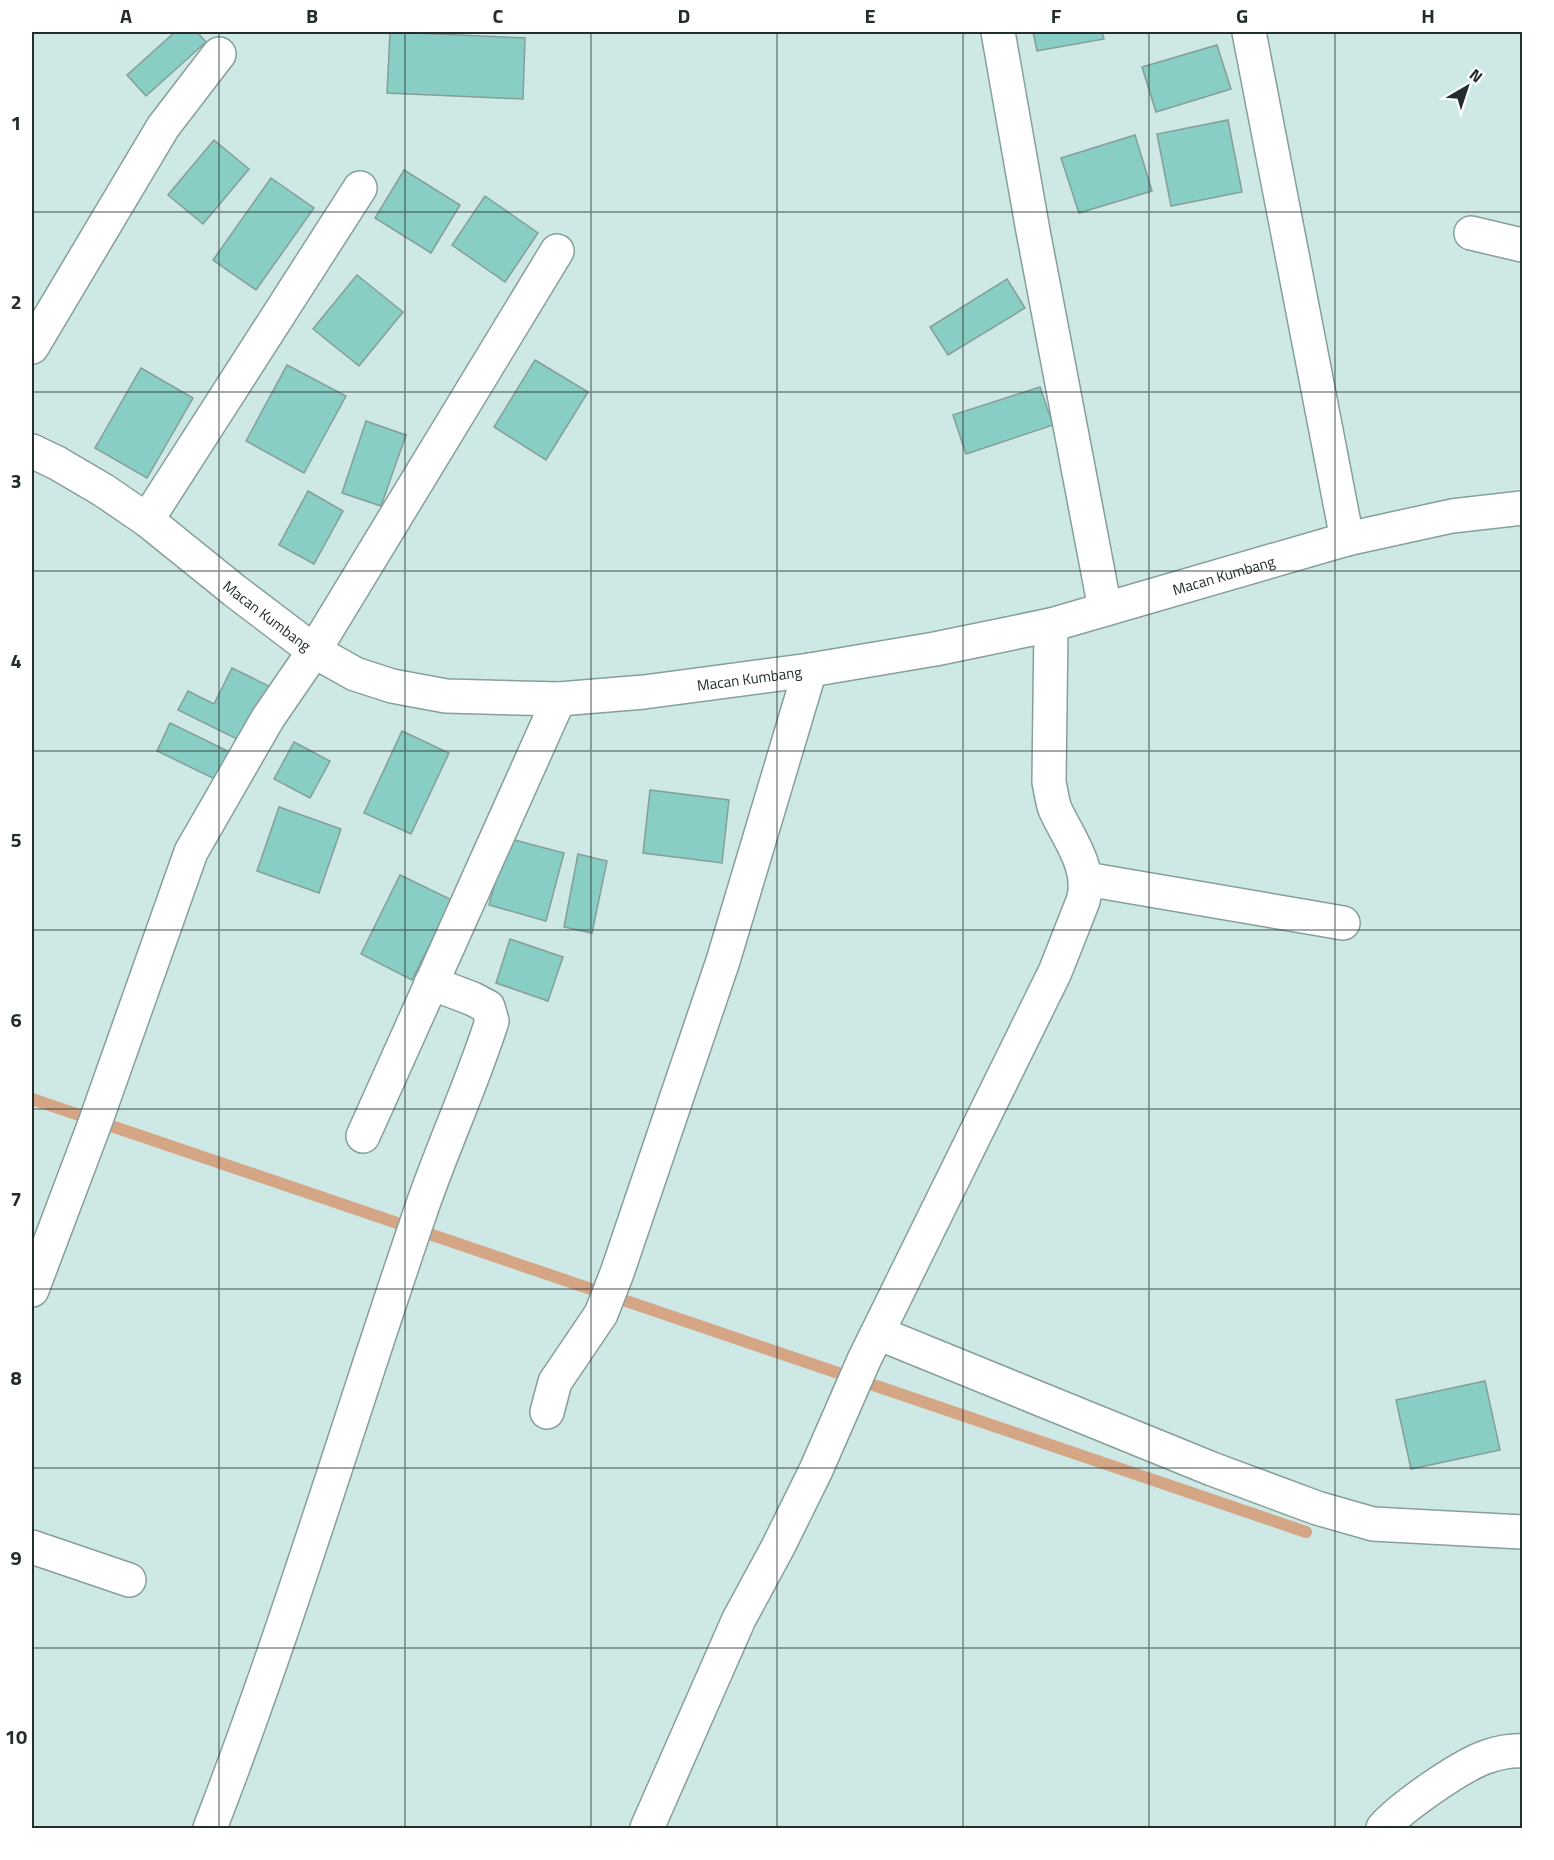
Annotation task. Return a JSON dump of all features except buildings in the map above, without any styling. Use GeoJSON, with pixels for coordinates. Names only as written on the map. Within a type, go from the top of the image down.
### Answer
{"type":"FeatureCollection","features":[{"type":"Feature","properties":{"kind":"street"},"geometry":{"type":"LineString","coordinates":[[998,32],[1033,231],[1105,609]]}},
{"type":"Feature","properties":{"kind":"street"},"geometry":{"type":"LineString","coordinates":[[1249,32],[1347,539]]}},
{"type":"Feature","properties":{"kind":"street"},"geometry":{"type":"LineString","coordinates":[[32,347],[163,127],[219,54]]}},
{"type":"Feature","properties":{"kind":"street"},"geometry":{"type":"LineString","coordinates":[[147,520],[360,188]]}},
{"type":"Feature","properties":{"kind":"street"},"geometry":{"type":"LineString","coordinates":[[1471,233],[1522,245]]}},
{"type":"Feature","properties":{"kind":"street"},"geometry":{"type":"LineString","coordinates":[[32,1290],[90,1137],[191,852],[268,718],[314,651],[556,251]]}},
{"type":"Feature","properties":{"kind":"street","name":"Macan Kumbang"},"geometry":{"type":"LineString","coordinates":[[32,451],[85,479],[147,520],[314,651],[355,675],[392,686],[446,696],[559,699],[644,692],[810,670],[934,649],[1051,625],[1347,539],[1452,516],[1522,508]]}},
{"type":"Feature","properties":{"kind":"street"},"geometry":{"type":"LineString","coordinates":[[647,1828],[739,1619],[816,1470],[865,1358],[1055,972],[1081,907],[1086,890],[1083,867],[1054,806],[1049,782],[1051,625]]}},
{"type":"Feature","properties":{"kind":"street"},"geometry":{"type":"LineString","coordinates":[[547,1412],[555,1382],[606,1305],[723,961],[810,670]]}},
{"type":"Feature","properties":{"kind":"street"},"geometry":{"type":"LineString","coordinates":[[363,1136],[559,699]]}},
{"type":"Feature","properties":{"kind":"street"},"geometry":{"type":"LineString","coordinates":[[1086,879],[1343,923]]}},
{"type":"Feature","properties":{"kind":"street"},"geometry":{"type":"LineString","coordinates":[[210,1828],[237,1758],[294,1593],[420,1213],[492,1021],[488,1007],[431,983]]}},
{"type":"Feature","properties":{"kind":"street"},"geometry":{"type":"LineString","coordinates":[[865,1358],[1212,1469],[1317,1508],[1372,1524],[1522,1532]]}},
{"type":"Feature","properties":{"kind":"street"},"geometry":{"type":"LineString","coordinates":[[32,1547],[129,1580]]}},
{"type":"Feature","properties":{"kind":"street"},"geometry":{"type":"LineString","coordinates":[[1383,1828],[1393,1816],[1463,1768],[1486,1757],[1522,1751]]}},
{"type":"Feature","properties":{"kind":"waterway"},"geometry":{"type":"LineString","coordinates":[[32,1099],[1306,1532]]}}]}
